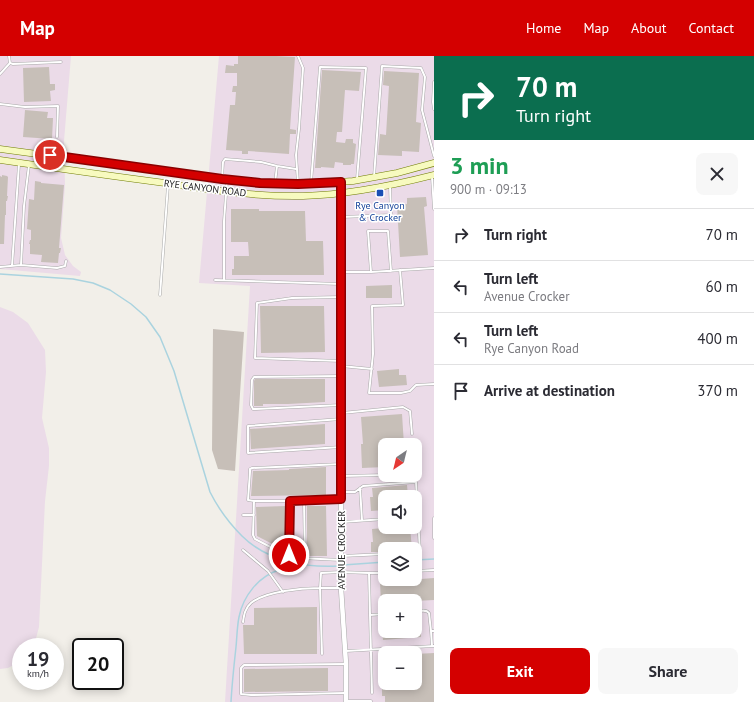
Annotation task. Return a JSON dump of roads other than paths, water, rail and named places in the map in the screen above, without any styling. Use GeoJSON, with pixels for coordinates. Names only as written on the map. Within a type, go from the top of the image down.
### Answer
{"type":"FeatureCollection","features":[{"type":"Feature","properties":{"kind":"main road","name":"RYE CANYON ROAD"},"geometry":{"type":"LineString","coordinates":[[0,148],[224,179],[275,184],[311,184],[374,178],[434,163]]}},
{"type":"Feature","properties":{"kind":"main road","name":"RYE CANYON ROAD"},"geometry":{"type":"LineString","coordinates":[[0,160],[226,192],[280,196],[341,194],[390,186],[433,176]]}},
{"type":"Feature","properties":{"kind":"street","name":"AVENUE CROCKER"},"geometry":{"type":"LineString","coordinates":[[341,182],[341,588],[346,664],[346,701]]}},
{"type":"Feature","properties":{"kind":"lane"},"geometry":{"type":"LineString","coordinates":[[9,56],[10,63]]}},
{"type":"Feature","properties":{"kind":"lane"},"geometry":{"type":"LineString","coordinates":[[298,56],[303,68],[296,155],[298,184]]}},
{"type":"Feature","properties":{"kind":"lane"},"geometry":{"type":"LineString","coordinates":[[10,63],[60,62]]}},
{"type":"Feature","properties":{"kind":"lane"},"geometry":{"type":"LineString","coordinates":[[0,74],[10,63]]}},
{"type":"Feature","properties":{"kind":"lane"},"geometry":{"type":"LineString","coordinates":[[374,178],[382,66],[421,68],[425,77],[422,110],[434,156]]}},
{"type":"Feature","properties":{"kind":"lane"},"geometry":{"type":"LineString","coordinates":[[311,184],[320,67],[366,68],[357,180]]}},
{"type":"Feature","properties":{"kind":"lane"},"geometry":{"type":"LineString","coordinates":[[434,82],[434,109]]}},
{"type":"Feature","properties":{"kind":"lane"},"geometry":{"type":"LineString","coordinates":[[0,104],[25,107],[58,106],[57,137]]}},
{"type":"Feature","properties":{"kind":"lane"},"geometry":{"type":"LineString","coordinates":[[224,280],[224,220],[226,192],[223,162],[225,159],[261,162],[296,169]]}},
{"type":"Feature","properties":{"kind":"lane"},"geometry":{"type":"LineString","coordinates":[[12,266],[19,163]]}},
{"type":"Feature","properties":{"kind":"lane"},"geometry":{"type":"LineString","coordinates":[[21,265],[24,206],[29,164]]}},
{"type":"Feature","properties":{"kind":"lane"},"geometry":{"type":"LineString","coordinates":[[275,184],[277,166]]}},
{"type":"Feature","properties":{"kind":"lane"},"geometry":{"type":"LineString","coordinates":[[433,176],[434,209]]}},
{"type":"Feature","properties":{"kind":"lane"},"geometry":{"type":"LineString","coordinates":[[160,295],[168,184]]}},
{"type":"Feature","properties":{"kind":"lane"},"geometry":{"type":"LineString","coordinates":[[341,217],[391,215],[390,186]]}},
{"type":"Feature","properties":{"kind":"lane"},"geometry":{"type":"LineString","coordinates":[[371,272],[368,231],[388,231],[391,271]]}},
{"type":"Feature","properties":{"kind":"lane"},"geometry":{"type":"LineString","coordinates":[[0,267],[21,265],[57,268],[64,266],[66,262]]}},
{"type":"Feature","properties":{"kind":"lane"},"geometry":{"type":"LineString","coordinates":[[342,272],[371,272],[434,268]]}},
{"type":"Feature","properties":{"kind":"lane"},"geometry":{"type":"LineString","coordinates":[[400,270],[403,305],[372,306],[373,354],[369,393],[401,393],[410,391],[416,385],[434,384]]}},
{"type":"Feature","properties":{"kind":"lane"},"geometry":{"type":"LineString","coordinates":[[216,280],[341,284]]}},
{"type":"Feature","properties":{"kind":"lane"},"geometry":{"type":"LineString","coordinates":[[341,297],[292,298],[257,303],[255,358],[340,363],[372,369]]}},
{"type":"Feature","properties":{"kind":"lane"},"geometry":{"type":"LineString","coordinates":[[340,376],[254,376],[252,380],[251,405],[252,408],[256,409],[340,405]]}},
{"type":"Feature","properties":{"kind":"lane"},"geometry":{"type":"LineString","coordinates":[[340,413],[403,407],[410,411],[412,434]]}},
{"type":"Feature","properties":{"kind":"lane"},"geometry":{"type":"LineString","coordinates":[[341,419],[248,426],[248,453],[341,447]]}},
{"type":"Feature","properties":{"kind":"lane"},"geometry":{"type":"LineString","coordinates":[[341,464],[252,468],[250,469],[248,500],[290,501],[341,499]]}},
{"type":"Feature","properties":{"kind":"lane"},"geometry":{"type":"LineString","coordinates":[[341,476],[378,475]]}},
{"type":"Feature","properties":{"kind":"lane"},"geometry":{"type":"LineString","coordinates":[[341,492],[354,492],[363,486],[416,482],[416,490]]}},
{"type":"Feature","properties":{"kind":"lane"},"geometry":{"type":"LineString","coordinates":[[360,487],[362,520]]}},
{"type":"Feature","properties":{"kind":"lane"},"geometry":{"type":"LineString","coordinates":[[254,500],[253,535],[255,539],[282,553],[304,558],[341,558],[378,555]]}},
{"type":"Feature","properties":{"kind":"lane"},"geometry":{"type":"LineString","coordinates":[[304,500],[304,558]]}},
{"type":"Feature","properties":{"kind":"lane"},"geometry":{"type":"LineString","coordinates":[[289,555],[290,501]]}},
{"type":"Feature","properties":{"kind":"lane"},"geometry":{"type":"LineString","coordinates":[[243,515],[254,515]]}},
{"type":"Feature","properties":{"kind":"lane"},"geometry":{"type":"LineString","coordinates":[[434,518],[434,538]]}},
{"type":"Feature","properties":{"kind":"lane"},"geometry":{"type":"LineString","coordinates":[[341,522],[378,519]]}},
{"type":"Feature","properties":{"kind":"lane"},"geometry":{"type":"LineString","coordinates":[[243,550],[270,572],[283,592]]}},
{"type":"Feature","properties":{"kind":"lane"},"geometry":{"type":"LineString","coordinates":[[422,571],[434,570]]}},
{"type":"Feature","properties":{"kind":"lane"},"geometry":{"type":"LineString","coordinates":[[322,654],[321,574],[341,572],[378,573]]}},
{"type":"Feature","properties":{"kind":"lane"},"geometry":{"type":"LineString","coordinates":[[369,574],[372,694]]}},
{"type":"Feature","properties":{"kind":"lane"},"geometry":{"type":"LineString","coordinates":[[243,622],[244,612],[251,603],[269,594],[302,588],[341,588]]}},
{"type":"Feature","properties":{"kind":"lane"},"geometry":{"type":"LineString","coordinates":[[345,651],[433,646],[429,613],[426,611],[422,611]]}},
{"type":"Feature","properties":{"kind":"lane"},"geometry":{"type":"LineString","coordinates":[[370,615],[378,614]]}},
{"type":"Feature","properties":{"kind":"lane"},"geometry":{"type":"LineString","coordinates":[[345,694],[241,694],[241,668],[244,665],[346,664]]}},
{"type":"Feature","properties":{"kind":"lane"},"geometry":{"type":"LineString","coordinates":[[346,701],[371,702]]}},
{"type":"Feature","properties":{"kind":"waterway"},"geometry":{"type":"LineString","coordinates":[[0,274],[73,279],[93,283],[110,290],[131,304],[146,317],[160,337],[174,371],[210,492],[228,521],[252,545],[275,557],[313,566],[339,566]]}},
{"type":"Feature","properties":{"kind":"waterway"},"geometry":{"type":"LineString","coordinates":[[422,560],[434,559]]}},
{"type":"Feature","properties":{"kind":"waterway"},"geometry":{"type":"LineString","coordinates":[[343,565],[378,562]]}},
{"type":"Feature","properties":{"kind":"waterway"},"geometry":{"type":"LineString","coordinates":[[231,702],[239,617],[248,594],[259,582],[272,573],[300,565]]}},
{"type":"Feature","properties":{"kind":"place","name":"Rye Canyon & Crocker"},"geometry":{"type":"Point","coordinates":[380,193]}}]}
